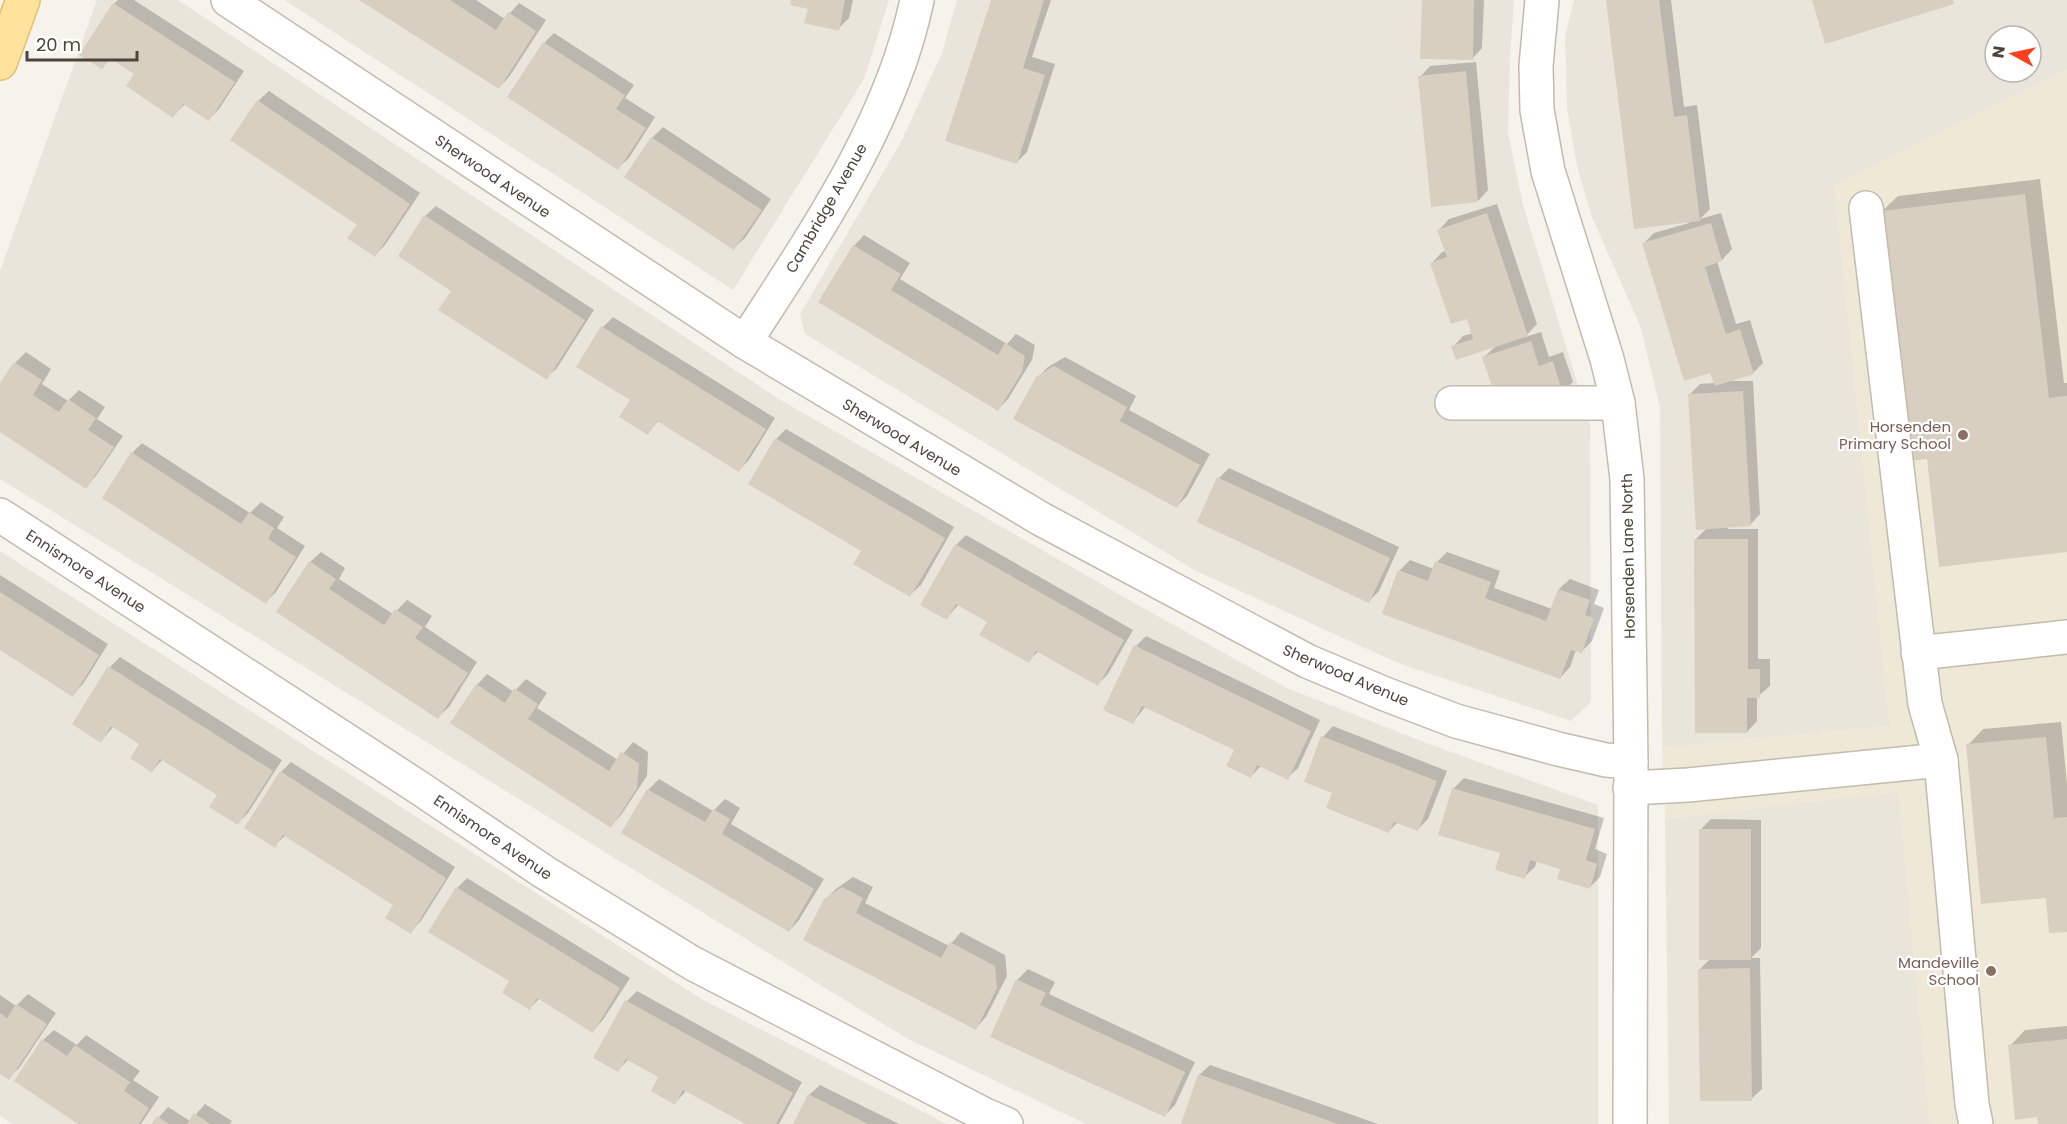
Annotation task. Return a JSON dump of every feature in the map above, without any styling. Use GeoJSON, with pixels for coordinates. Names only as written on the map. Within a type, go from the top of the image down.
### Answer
{"type":"FeatureCollection","features":[{"type":"Feature","properties":{"kind":"main road"},"geometry":{"type":"LineString","coordinates":[[0,63],[23,0]]}},
{"type":"Feature","properties":{"kind":"street","name":"Sherwood Avenue"},"geometry":{"type":"LineString","coordinates":[[228,0],[745,342],[885,428],[1041,519],[1307,661],[1456,721],[1606,760],[1631,775],[1688,785],[1941,760]]}},
{"type":"Feature","properties":{"kind":"street","name":"Cambridge Avenue"},"geometry":{"type":"LineString","coordinates":[[745,342],[853,168],[882,108],[909,38],[917,0]]}},
{"type":"Feature","properties":{"kind":"street","name":"Horsenden Lane North"},"geometry":{"type":"LineString","coordinates":[[1542,0],[1536,66],[1537,110],[1548,171],[1607,359],[1618,403],[1628,479],[1631,775],[1630,1124]]}},
{"type":"Feature","properties":{"kind":"street"},"geometry":{"type":"LineString","coordinates":[[1866,208],[1918,653],[1925,704],[1941,760],[1972,1104],[1976,1124]]}},
{"type":"Feature","properties":{"kind":"street"},"geometry":{"type":"LineString","coordinates":[[1452,403],[1618,403]]}},
{"type":"Feature","properties":{"kind":"street","name":"Ennismore Avenue"},"geometry":{"type":"LineString","coordinates":[[0,515],[544,872],[692,963],[1006,1124]]}},
{"type":"Feature","properties":{"kind":"street"},"geometry":{"type":"LineString","coordinates":[[1918,653],[2067,637]]}},
{"type":"Feature","properties":{"kind":"shaded area"},"geometry":{"type":"Polygon","coordinates":[[[97,0],[178,0],[777,398],[1287,688],[1429,744],[1598,805],[1598,1124],[1086,1124],[908,1039],[0,479],[0,271],[97,0]]]}},
{"type":"Feature","properties":{"kind":"shaded area"},"geometry":{"type":"Polygon","coordinates":[[[284,0],[889,0],[864,79],[733,290],[284,0]]]}},
{"type":"Feature","properties":{"kind":"shaded area"},"geometry":{"type":"Polygon","coordinates":[[[957,0],[1514,0],[1508,133],[1523,205],[1590,425],[1591,702],[1571,721],[1398,663],[1196,571],[805,334],[800,314],[901,142],[942,53],[957,0]]]}},
{"type":"Feature","properties":{"kind":"shaded area"},"geometry":{"type":"Polygon","coordinates":[[[1574,0],[2067,0],[2067,70],[2043,82],[2043,24],[1983,24],[1983,84],[2039,84],[1835,186],[1890,726],[1662,748],[1660,408],[1641,328],[1592,217],[1577,166],[1567,108],[1565,36],[1574,0]]]}},
{"type":"Feature","properties":{"kind":"shaded area"},"geometry":{"type":"Polygon","coordinates":[[[2067,70],[2067,1124],[1930,1124],[1899,792],[1665,819],[1662,748],[1890,726],[1835,185],[2039,84],[2043,84],[2043,82],[2067,70]]]}},
{"type":"Feature","properties":{"kind":"shaded area"},"geometry":{"type":"Polygon","coordinates":[[[0,551],[705,1001],[947,1124],[12,1124],[0,1116],[0,551]]]}},
{"type":"Feature","properties":{"kind":"shaded area"},"geometry":{"type":"Polygon","coordinates":[[[1899,791],[1930,1124],[1669,1124],[1665,819],[1899,791]]]}},
{"type":"Feature","properties":{"kind":"building"},"geometry":{"type":"Polygon","coordinates":[[[359,0],[450,0],[496,30],[508,12],[536,31],[499,89],[359,0]]]}},
{"type":"Feature","properties":{"kind":"building"},"geometry":{"type":"Polygon","coordinates":[[[791,0],[845,0],[839,31],[804,23],[808,9],[790,5],[791,0]]]}},
{"type":"Feature","properties":{"kind":"building"},"geometry":{"type":"Polygon","coordinates":[[[991,0],[1044,0],[1023,68],[1045,75],[1017,164],[945,141],[991,0]]]}},
{"type":"Feature","properties":{"kind":"building"},"geometry":{"type":"Polygon","coordinates":[[[1422,0],[1474,0],[1473,60],[1420,59],[1422,0]]]}},
{"type":"Feature","properties":{"kind":"building"},"geometry":{"type":"Polygon","coordinates":[[[1606,0],[1659,0],[1674,117],[1687,115],[1700,221],[1634,229],[1606,0]]]}},
{"type":"Feature","properties":{"kind":"building"},"geometry":{"type":"Polygon","coordinates":[[[1812,0],[1953,0],[1954,4],[1825,44],[1812,0]]]}},
{"type":"Feature","properties":{"kind":"building"},"geometry":{"type":"Polygon","coordinates":[[[113,3],[235,82],[209,121],[183,104],[173,118],[126,86],[134,74],[110,58],[102,69],[79,55],[113,3]]]}},
{"type":"Feature","properties":{"kind":"building"},"geometry":{"type":"Polygon","coordinates":[[[543,42],[625,95],[616,109],[646,128],[618,170],[507,97],[543,42]]]}},
{"type":"Feature","properties":{"kind":"building"},"geometry":{"type":"Polygon","coordinates":[[[1466,71],[1478,202],[1431,207],[1418,76],[1466,71]]]}},
{"type":"Feature","properties":{"kind":"building"},"geometry":{"type":"Polygon","coordinates":[[[257,100],[410,204],[375,257],[347,238],[357,225],[230,140],[257,100]]]}},
{"type":"Feature","properties":{"kind":"building"},"geometry":{"type":"Polygon","coordinates":[[[651,137],[762,210],[734,250],[624,177],[651,137]]]}},
{"type":"Feature","properties":{"kind":"building"},"geometry":{"type":"Polygon","coordinates":[[[2025,194],[2049,398],[2067,396],[2067,552],[1939,567],[1927,459],[1910,461],[1881,211],[2025,194]]]}},
{"type":"Feature","properties":{"kind":"building"},"geometry":{"type":"Polygon","coordinates":[[[1487,213],[1528,336],[1456,360],[1451,346],[1473,339],[1467,319],[1451,324],[1430,263],[1447,257],[1437,230],[1487,213]]]}},
{"type":"Feature","properties":{"kind":"building"},"geometry":{"type":"Polygon","coordinates":[[[424,215],[585,320],[547,380],[438,310],[451,291],[398,256],[424,215]]]}},
{"type":"Feature","properties":{"kind":"building"},"geometry":{"type":"Polygon","coordinates":[[[1711,223],[1722,261],[1705,267],[1726,334],[1740,329],[1754,374],[1715,386],[1710,373],[1684,381],[1642,243],[1711,223]]]}},
{"type":"Feature","properties":{"kind":"building"},"geometry":{"type":"Polygon","coordinates":[[[853,245],[901,274],[891,290],[998,355],[1005,343],[1025,356],[1022,372],[998,411],[818,302],[853,245]]]}},
{"type":"Feature","properties":{"kind":"building"},"geometry":{"type":"Polygon","coordinates":[[[601,326],[766,429],[739,472],[657,421],[648,435],[619,417],[630,400],[576,367],[601,326]]]}},
{"type":"Feature","properties":{"kind":"building"},"geometry":{"type":"Polygon","coordinates":[[[1531,341],[1539,366],[1553,361],[1563,394],[1494,393],[1482,357],[1531,341]]]}},
{"type":"Feature","properties":{"kind":"building"},"geometry":{"type":"Polygon","coordinates":[[[14,362],[42,380],[33,395],[59,412],[68,399],[96,418],[88,430],[114,447],[86,489],[0,432],[0,383],[14,362]]]}},
{"type":"Feature","properties":{"kind":"building"},"geometry":{"type":"Polygon","coordinates":[[[1054,366],[1127,407],[1120,421],[1200,465],[1177,508],[1013,419],[1036,377],[1054,366]]]}},
{"type":"Feature","properties":{"kind":"building"},"geometry":{"type":"Polygon","coordinates":[[[1743,391],[1751,526],[1696,530],[1688,394],[1743,391]]]}},
{"type":"Feature","properties":{"kind":"building"},"geometry":{"type":"Polygon","coordinates":[[[775,438],[945,538],[910,597],[853,564],[861,551],[748,484],[775,438]]]}},
{"type":"Feature","properties":{"kind":"building"},"geometry":{"type":"Polygon","coordinates":[[[131,452],[241,524],[249,512],[274,528],[268,539],[296,557],[266,604],[102,498],[131,452]]]}},
{"type":"Feature","properties":{"kind":"building"},"geometry":{"type":"Polygon","coordinates":[[[1217,477],[1390,558],[1369,603],[1197,522],[1217,477]]]}},
{"type":"Feature","properties":{"kind":"building"},"geometry":{"type":"Polygon","coordinates":[[[1694,539],[1748,539],[1748,669],[1760,669],[1760,698],[1747,698],[1747,733],[1695,733],[1694,539]]]}},
{"type":"Feature","properties":{"kind":"building"},"geometry":{"type":"Polygon","coordinates":[[[955,544],[1124,640],[1098,686],[1036,651],[1029,663],[979,635],[987,622],[956,604],[947,620],[920,605],[955,544]]]}},
{"type":"Feature","properties":{"kind":"building"},"geometry":{"type":"Polygon","coordinates":[[[309,561],[336,579],[329,589],[384,625],[395,609],[423,627],[415,638],[468,673],[438,719],[276,612],[309,561]]]}},
{"type":"Feature","properties":{"kind":"building"},"geometry":{"type":"Polygon","coordinates":[[[1435,561],[1491,582],[1485,598],[1546,621],[1558,589],[1590,600],[1585,615],[1594,618],[1582,653],[1571,650],[1560,679],[1382,614],[1398,570],[1428,581],[1435,561]]]}},
{"type":"Feature","properties":{"kind":"building"},"geometry":{"type":"Polygon","coordinates":[[[0,592],[99,655],[73,697],[0,650],[0,592]]]}},
{"type":"Feature","properties":{"kind":"building"},"geometry":{"type":"Polygon","coordinates":[[[1134,645],[1311,731],[1288,780],[1257,765],[1251,778],[1226,766],[1234,750],[1142,706],[1133,724],[1103,710],[1134,645]]]}},
{"type":"Feature","properties":{"kind":"building"},"geometry":{"type":"Polygon","coordinates":[[[108,666],[273,771],[238,825],[209,807],[217,795],[160,759],[152,773],[130,758],[139,744],[111,726],[101,743],[72,724],[108,666]]]}},
{"type":"Feature","properties":{"kind":"building"},"geometry":{"type":"Polygon","coordinates":[[[476,684],[505,703],[514,688],[538,704],[528,719],[609,771],[621,752],[639,763],[637,788],[611,828],[450,723],[476,684]]]}},
{"type":"Feature","properties":{"kind":"building"},"geometry":{"type":"Polygon","coordinates":[[[1321,736],[1437,781],[1418,831],[1394,822],[1389,833],[1326,808],[1332,793],[1304,782],[1321,736]]]}},
{"type":"Feature","properties":{"kind":"building"},"geometry":{"type":"Polygon","coordinates":[[[2046,737],[2054,818],[2067,817],[2067,932],[2049,933],[2046,898],[1981,904],[1966,744],[2046,737]]]}},
{"type":"Feature","properties":{"kind":"building"},"geometry":{"type":"Polygon","coordinates":[[[280,771],[446,878],[411,934],[385,918],[393,905],[283,835],[275,848],[244,828],[280,771]]]}},
{"type":"Feature","properties":{"kind":"building"},"geometry":{"type":"Polygon","coordinates":[[[1452,788],[1595,829],[1586,860],[1597,864],[1590,889],[1557,879],[1560,869],[1530,860],[1525,879],[1495,870],[1500,853],[1438,835],[1452,788]]]}},
{"type":"Feature","properties":{"kind":"building"},"geometry":{"type":"Polygon","coordinates":[[[647,789],[705,822],[713,809],[730,819],[722,834],[814,889],[789,932],[621,833],[647,789]]]}},
{"type":"Feature","properties":{"kind":"building"},"geometry":{"type":"Polygon","coordinates":[[[1699,829],[1751,829],[1751,960],[1699,960],[1699,829]]]}},
{"type":"Feature","properties":{"kind":"building"},"geometry":{"type":"Polygon","coordinates":[[[456,887],[620,988],[593,1033],[537,998],[530,1010],[502,993],[509,981],[428,932],[456,887]]]}},
{"type":"Feature","properties":{"kind":"building"},"geometry":{"type":"Polygon","coordinates":[[[842,887],[863,898],[856,913],[941,958],[950,942],[995,966],[997,988],[976,1030],[803,940],[824,899],[842,887]]]}},
{"type":"Feature","properties":{"kind":"building"},"geometry":{"type":"Polygon","coordinates":[[[1750,968],[1752,1101],[1700,1101],[1698,969],[1750,968]]]}},
{"type":"Feature","properties":{"kind":"building"},"geometry":{"type":"Polygon","coordinates":[[[1016,979],[1046,993],[1040,1005],[1185,1072],[1165,1117],[990,1037],[1016,979]]]}},
{"type":"Feature","properties":{"kind":"building"},"geometry":{"type":"Polygon","coordinates":[[[625,1000],[793,1093],[776,1124],[746,1124],[683,1090],[675,1105],[651,1091],[658,1077],[626,1059],[618,1072],[593,1058],[625,1000]]]}},
{"type":"Feature","properties":{"kind":"building"},"geometry":{"type":"Polygon","coordinates":[[[16,1004],[47,1024],[9,1080],[0,1074],[0,1013],[7,1018],[16,1004]]]}},
{"type":"Feature","properties":{"kind":"building"},"geometry":{"type":"Polygon","coordinates":[[[42,1039],[67,1056],[75,1045],[130,1082],[124,1091],[149,1108],[139,1124],[78,1124],[14,1081],[42,1039]]]}},
{"type":"Feature","properties":{"kind":"building"},"geometry":{"type":"Polygon","coordinates":[[[2067,1039],[2067,1124],[2038,1124],[2037,1117],[2015,1120],[2008,1045],[2067,1039]]]}},
{"type":"Feature","properties":{"kind":"building"},"geometry":{"type":"Polygon","coordinates":[[[1198,1074],[1338,1124],[1181,1124],[1198,1074]]]}},
{"type":"Feature","properties":{"kind":"building"},"geometry":{"type":"Polygon","coordinates":[[[808,1094],[868,1124],[793,1124],[808,1094]]]}},
{"type":"Feature","properties":{"kind":"building"},"geometry":{"type":"Polygon","coordinates":[[[194,1113],[210,1124],[187,1124],[194,1113]]]}},
{"type":"Feature","properties":{"kind":"building"},"geometry":{"type":"Polygon","coordinates":[[[157,1116],[169,1124],[151,1124],[157,1116]]]}},
{"type":"Feature","properties":{"kind":"place","name":"Horsenden Primary School"},"geometry":{"type":"Point","coordinates":[1963,435]}},
{"type":"Feature","properties":{"kind":"place","name":"Mandeville School"},"geometry":{"type":"Point","coordinates":[1991,971]}}]}
